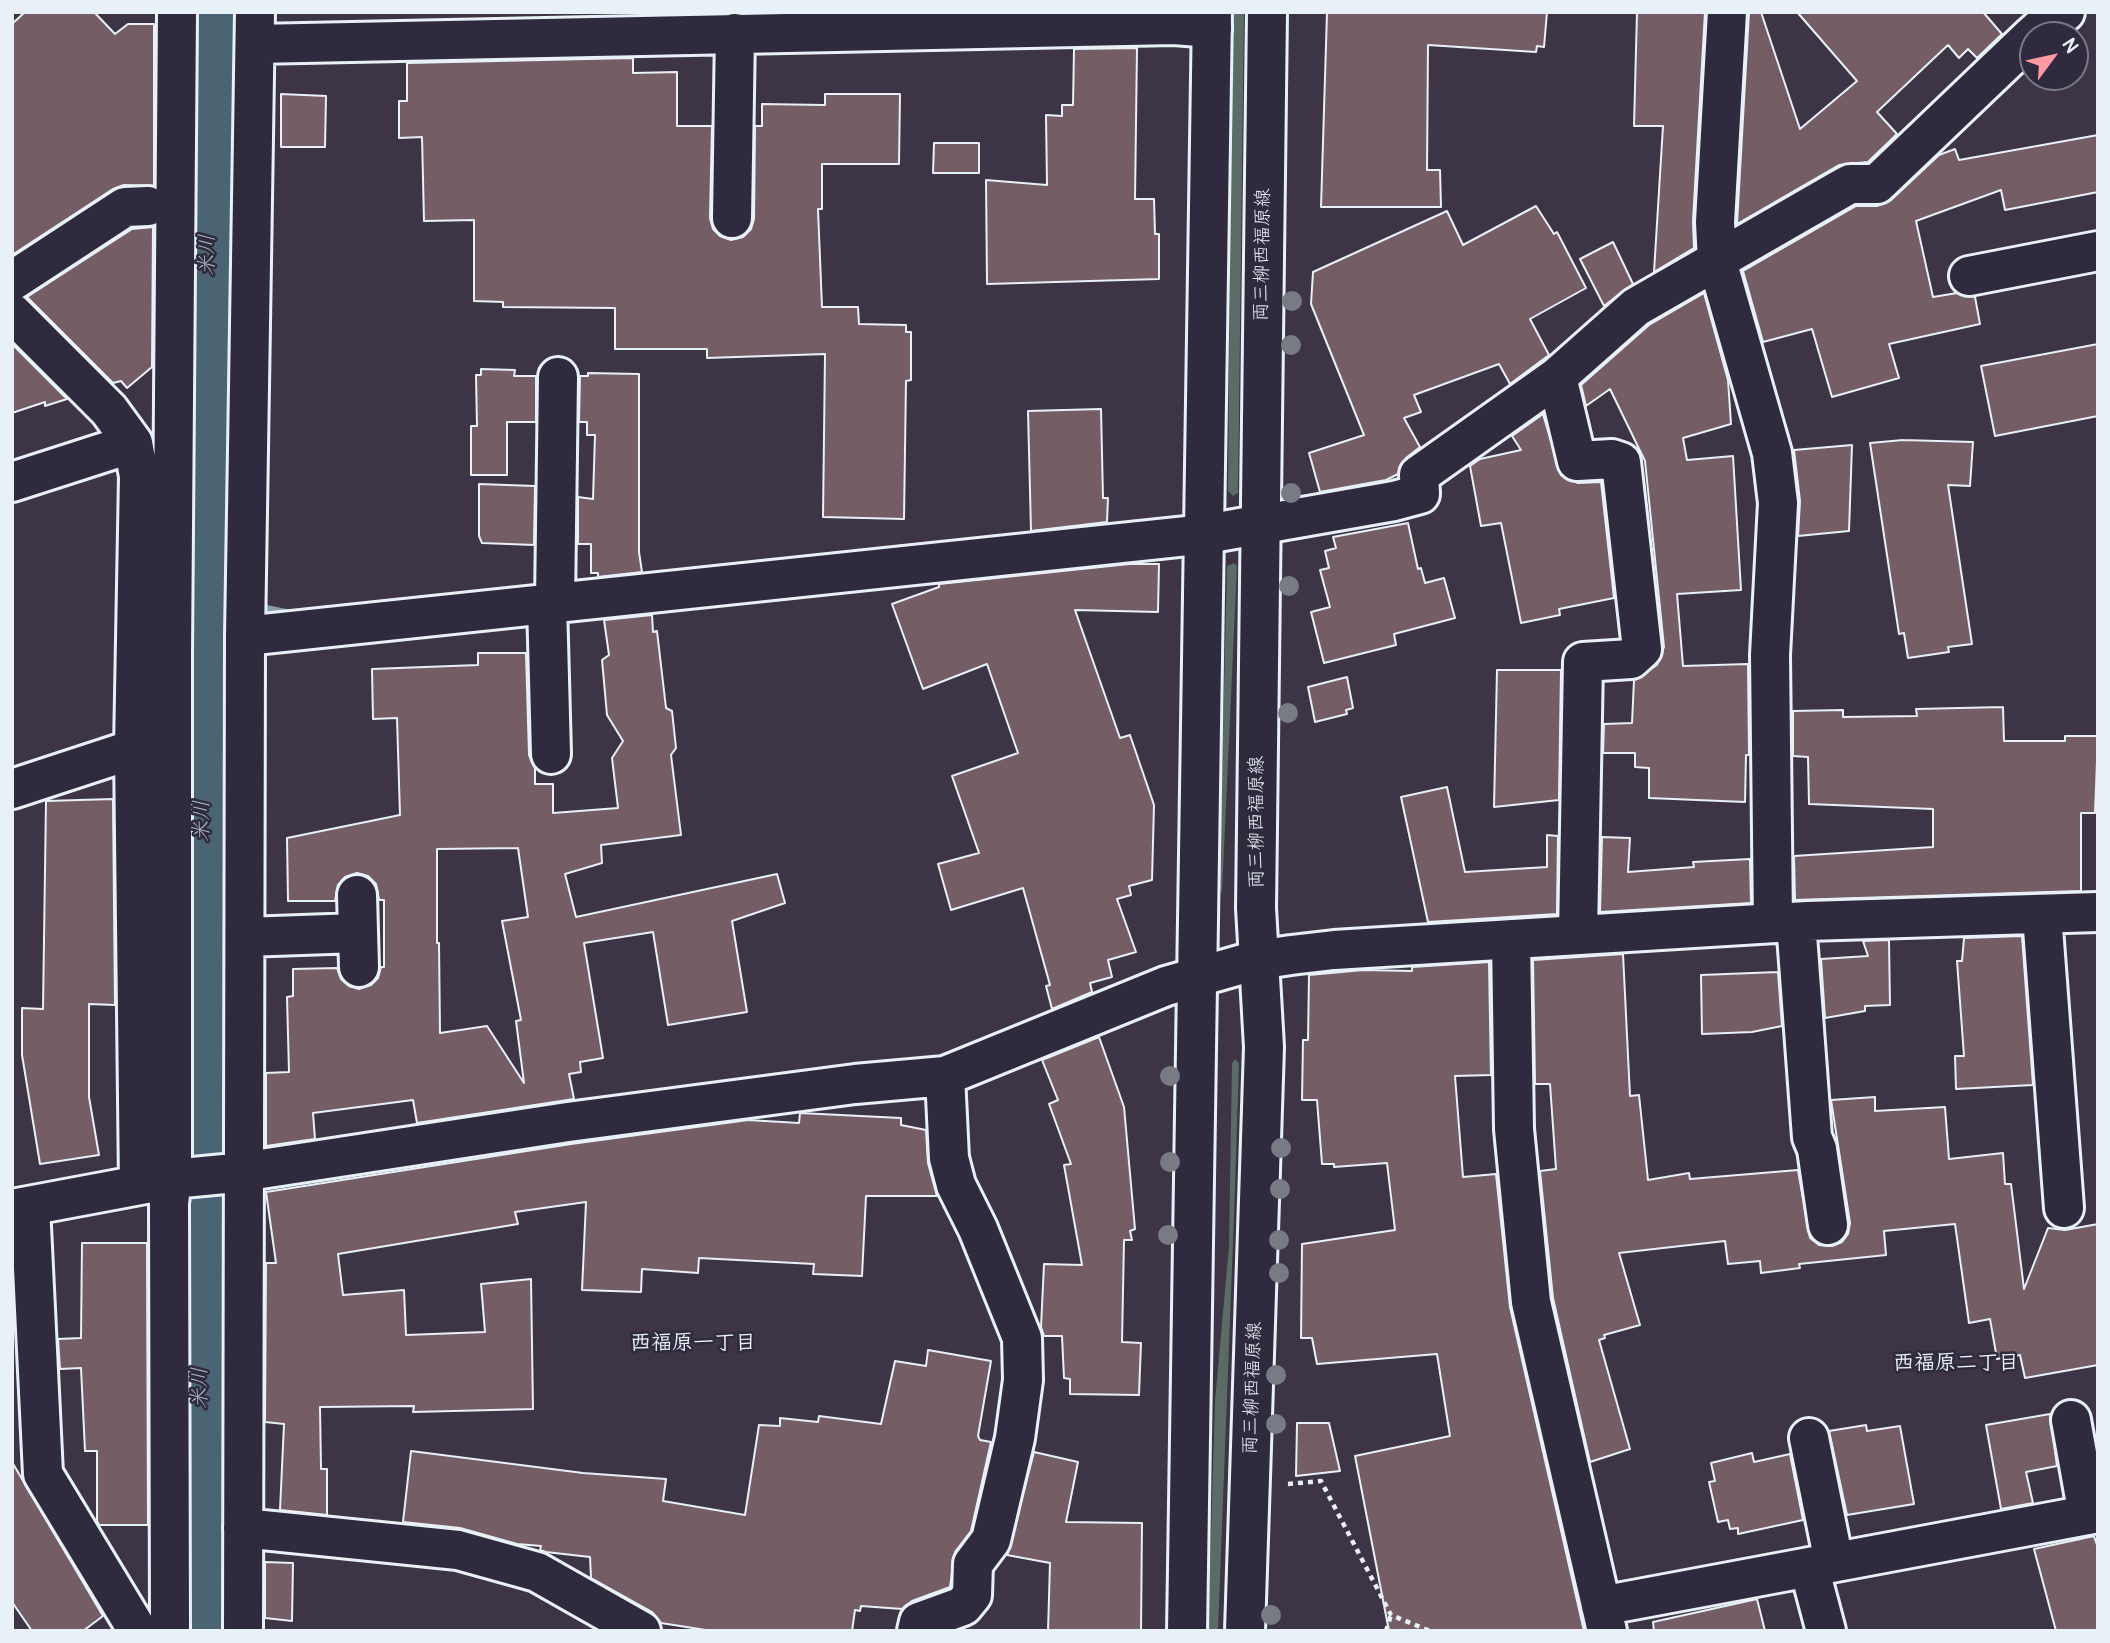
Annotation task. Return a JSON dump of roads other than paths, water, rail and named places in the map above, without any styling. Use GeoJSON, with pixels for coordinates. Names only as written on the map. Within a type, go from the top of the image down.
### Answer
{"type":"FeatureCollection","features":[{"type":"Feature","properties":{"kind":"street"},"geometry":{"type":"LineString","coordinates":[[164,1181],[172,654],[177,12]]}},
{"type":"Feature","properties":{"kind":"street","name":"両三柳西福原線"},"geometry":{"type":"LineString","coordinates":[[1245,1631],[1264,1046],[1257,960],[1259,525],[1267,12]]}},
{"type":"Feature","properties":{"kind":"street"},"geometry":{"type":"LineString","coordinates":[[1727,12],[1715,222],[1717,261],[1772,453],[1778,503],[1770,655],[1785,923],[1812,1137],[1817,1149],[1828,1225]]}},
{"type":"Feature","properties":{"kind":"street"},"geometry":{"type":"LineString","coordinates":[[2048,21],[2065,12]]}},
{"type":"Feature","properties":{"kind":"street"},"geometry":{"type":"LineString","coordinates":[[243,1631],[239,1172],[245,937],[245,636],[255,28],[735,33],[1174,24],[1212,20],[1187,1631]]}},
{"type":"Feature","properties":{"kind":"street"},"geometry":{"type":"LineString","coordinates":[[732,218],[735,33]]}},
{"type":"Feature","properties":{"kind":"street"},"geometry":{"type":"LineString","coordinates":[[245,636],[1206,534],[1394,502],[1420,494],[1419,475],[1557,377],[1636,307],[1850,184],[1877,184],[2019,48]]}},
{"type":"Feature","properties":{"kind":"street"},"geometry":{"type":"LineString","coordinates":[[12,281],[125,207],[148,206]]}},
{"type":"Feature","properties":{"kind":"street"},"geometry":{"type":"LineString","coordinates":[[1969,276],[2098,251]]}},
{"type":"Feature","properties":{"kind":"street"},"geometry":{"type":"LineString","coordinates":[[12,313],[109,410],[133,443],[139,476],[134,750],[164,1181],[169,1203],[143,1629]]}},
{"type":"Feature","properties":{"kind":"street"},"geometry":{"type":"LineString","coordinates":[[551,754],[551,603],[558,377]]}},
{"type":"Feature","properties":{"kind":"street"},"geometry":{"type":"LineString","coordinates":[[1557,377],[1577,461],[1612,458],[1621,462],[1642,649],[1631,659],[1583,662],[1578,935]]}},
{"type":"Feature","properties":{"kind":"street"},"geometry":{"type":"LineString","coordinates":[[12,482],[133,443]]}},
{"type":"Feature","properties":{"kind":"street"},"geometry":{"type":"LineString","coordinates":[[12,789],[134,750]]}},
{"type":"Feature","properties":{"kind":"street"},"geometry":{"type":"LineString","coordinates":[[245,937],[359,950],[357,895]]}},
{"type":"Feature","properties":{"kind":"street"},"geometry":{"type":"LineString","coordinates":[[143,1629],[43,1474],[21,1207],[164,1181],[650,1111],[855,1084],[945,1076],[1197,975],[1257,960],[1334,950],[1785,923],[2098,912]]}},
{"type":"Feature","properties":{"kind":"street"},"geometry":{"type":"LineString","coordinates":[[2042,915],[2063,1208]]}},
{"type":"Feature","properties":{"kind":"street"},"geometry":{"type":"LineString","coordinates":[[1511,939],[1514,1129],[1531,1302],[1604,1618],[1822,1565],[2093,1514],[2071,1420]]}},
{"type":"Feature","properties":{"kind":"street"},"geometry":{"type":"LineString","coordinates":[[917,1631],[919,1622],[963,1606],[972,1595],[973,1564],[991,1540],[1014,1438],[1023,1380],[1021,1338],[978,1229],[956,1185],[949,1158],[945,1076]]}},
{"type":"Feature","properties":{"kind":"street"},"geometry":{"type":"LineString","coordinates":[[1809,1438],[1826,1631]]}},
{"type":"Feature","properties":{"kind":"street"},"geometry":{"type":"LineString","coordinates":[[243,1528],[458,1550],[537,1572],[641,1631]]}},
{"type":"Feature","properties":{"kind":"waterway","name":"米川"},"geometry":{"type":"LineString","coordinates":[[200,1631],[204,1378],[204,531],[211,12]]}},
{"type":"Feature","properties":{"kind":"waterway"},"geometry":{"type":"LineString","coordinates":[[267,611],[291,616]]}},
{"type":"Feature","properties":{"kind":"district","name":"西福原一丁目"},"geometry":{"type":"Point","coordinates":[693,1344]}},
{"type":"Feature","properties":{"kind":"district","name":"西福原二丁目"},"geometry":{"type":"Point","coordinates":[1956,1364]}}]}
